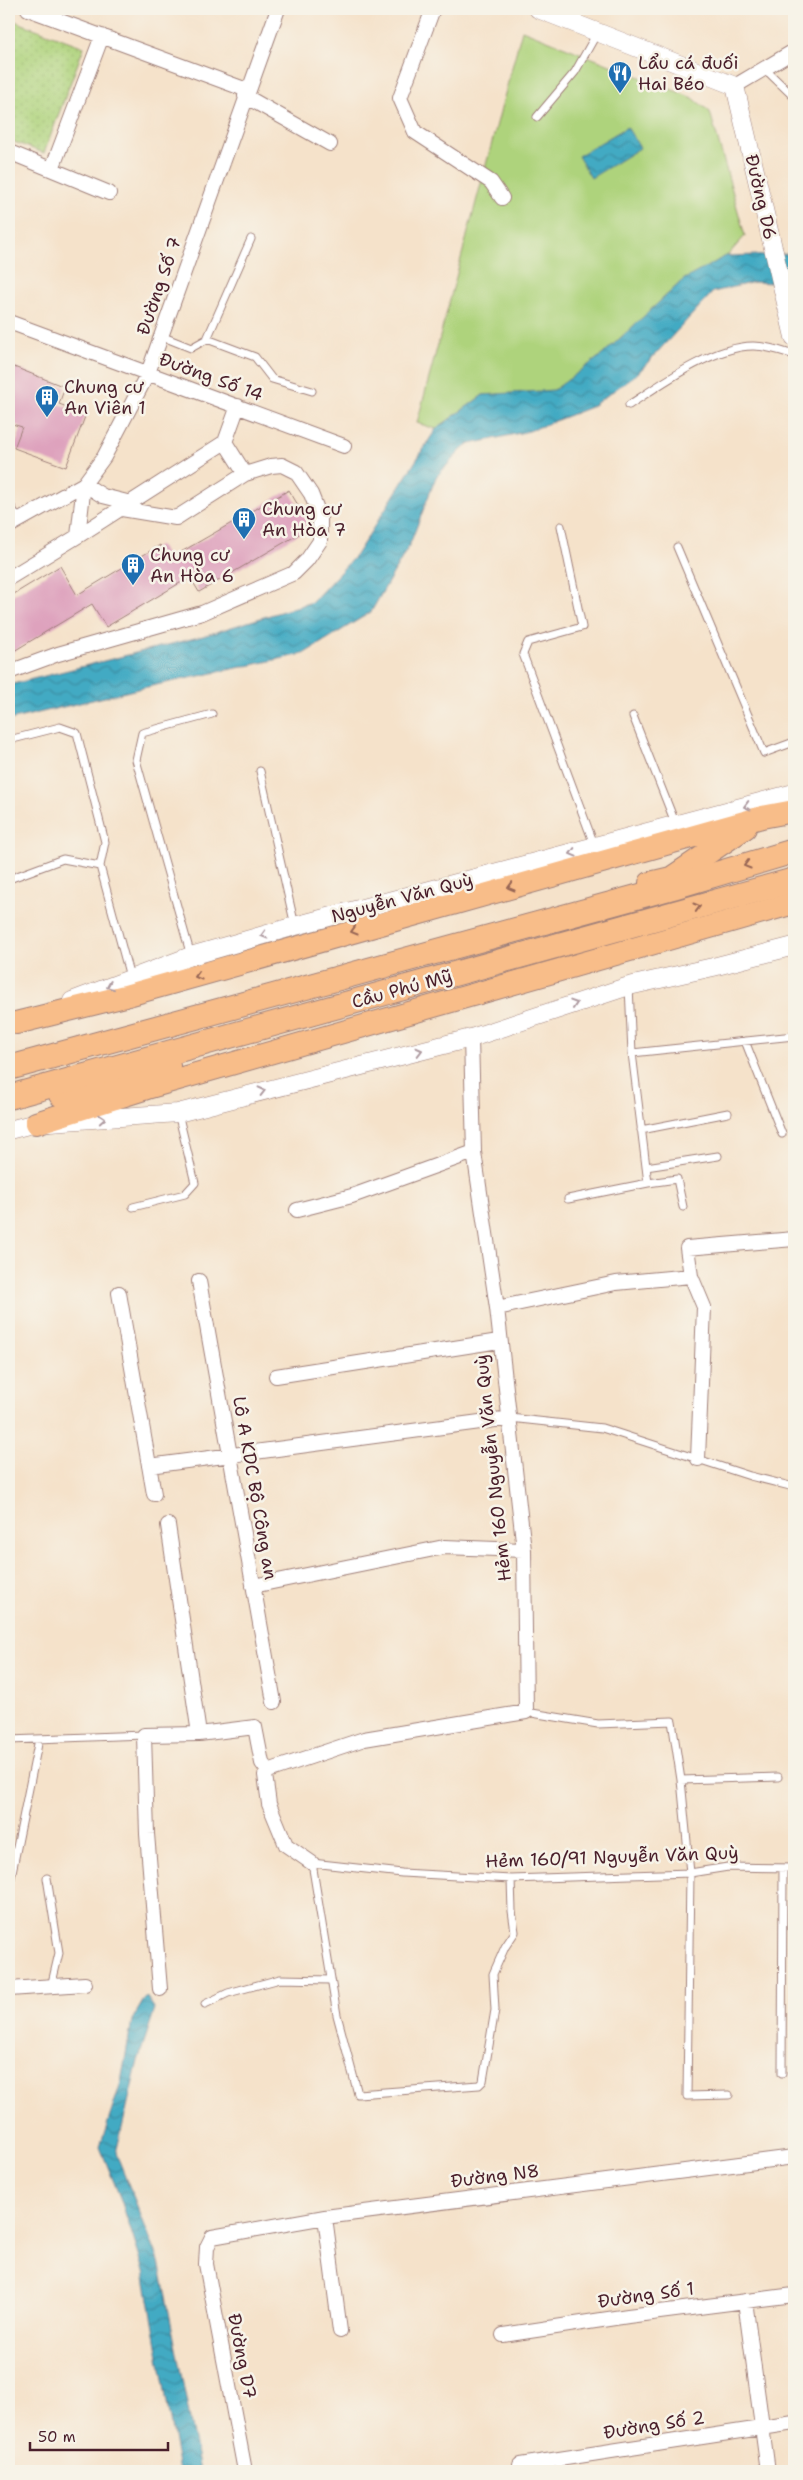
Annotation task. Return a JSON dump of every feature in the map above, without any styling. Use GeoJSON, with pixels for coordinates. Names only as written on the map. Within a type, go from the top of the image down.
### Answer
{"type":"FeatureCollection","features":[{"type":"Feature","properties":{"kind":"highway","name":"Cầu Phú Mỹ"},"geometry":{"type":"LineString","coordinates":[[9,1068],[673,887],[794,852]]}},
{"type":"Feature","properties":{"kind":"highway","name":"Cầu Phú Mỹ"},"geometry":{"type":"LineString","coordinates":[[9,1097],[794,880]]}},
{"type":"Feature","properties":{"kind":"main road","name":"Cầu Phú Mỹ"},"geometry":{"type":"LineString","coordinates":[[128,987],[762,816],[794,811]]}},
{"type":"Feature","properties":{"kind":"main road","name":"Cầu Phú Mỹ"},"geometry":{"type":"LineString","coordinates":[[9,1059],[277,988],[580,901],[671,878],[762,816]]}},
{"type":"Feature","properties":{"kind":"main road","name":"Cầu Phú Mỹ"},"geometry":{"type":"LineString","coordinates":[[36,1123],[147,1088],[794,903]]}},
{"type":"Feature","properties":{"kind":"main road","name":"Cầu Phú Mỹ"},"geometry":{"type":"LineString","coordinates":[[9,1108],[322,1025],[492,975],[657,930],[731,921]]}},
{"type":"Feature","properties":{"kind":"main road","name":"Nguyễn Văn Quỳ"},"geometry":{"type":"LineString","coordinates":[[13,1024],[128,987]]}},
{"type":"Feature","properties":{"kind":"street"},"geometry":{"type":"LineString","coordinates":[[28,9],[246,93],[330,144]]}},
{"type":"Feature","properties":{"kind":"street","name":"Đường Số 7"},"geometry":{"type":"LineString","coordinates":[[11,519],[84,484],[104,457],[148,373],[246,93],[278,9]]}},
{"type":"Feature","properties":{"kind":"street"},"geometry":{"type":"LineString","coordinates":[[433,9],[400,98],[415,132],[491,182],[502,198]]}},
{"type":"Feature","properties":{"kind":"street"},"geometry":{"type":"LineString","coordinates":[[538,9],[570,14],[598,32],[735,86],[794,51]]}},
{"type":"Feature","properties":{"kind":"street"},"geometry":{"type":"LineString","coordinates":[[52,169],[102,36]]}},
{"type":"Feature","properties":{"kind":"street","name":"Đường D6"},"geometry":{"type":"LineString","coordinates":[[735,86],[794,337]]}},
{"type":"Feature","properties":{"kind":"street"},"geometry":{"type":"LineString","coordinates":[[9,152],[109,193]]}},
{"type":"Feature","properties":{"kind":"street","name":"Đường Số 14"},"geometry":{"type":"LineString","coordinates":[[9,322],[344,446]]}},
{"type":"Feature","properties":{"kind":"street"},"geometry":{"type":"LineString","coordinates":[[9,578],[225,442],[238,406]]}},
{"type":"Feature","properties":{"kind":"street"},"geometry":{"type":"LineString","coordinates":[[225,442],[245,474]]}},
{"type":"Feature","properties":{"kind":"street"},"geometry":{"type":"LineString","coordinates":[[9,672],[58,654],[202,613],[294,573],[308,560],[320,541],[320,517],[311,494],[296,472],[282,465],[271,466],[245,474],[176,518],[126,506],[103,496],[84,484],[78,536]]}},
{"type":"Feature","properties":{"kind":"street","name":"Nguyễn Văn Quỳ"},"geometry":{"type":"LineString","coordinates":[[128,987],[191,956],[295,926],[794,794]]}},
{"type":"Feature","properties":{"kind":"street"},"geometry":{"type":"LineString","coordinates":[[9,1130],[36,1123],[178,1113],[471,1038],[629,986],[713,968],[794,946]]}},
{"type":"Feature","properties":{"kind":"street","name":"Hẻm 160 Nguyễn Văn Quỳ"},"geometry":{"type":"LineString","coordinates":[[471,1038],[474,1152],[497,1308],[499,1341],[510,1418],[524,1550],[526,1712]]}},
{"type":"Feature","properties":{"kind":"street"},"geometry":{"type":"LineString","coordinates":[[297,1210],[352,1196],[474,1152]]}},
{"type":"Feature","properties":{"kind":"street"},"geometry":{"type":"LineString","coordinates":[[698,1459],[704,1307],[691,1276],[687,1248],[794,1239]]}},
{"type":"Feature","properties":{"kind":"street"},"geometry":{"type":"LineString","coordinates":[[497,1308],[616,1283],[691,1276]]}},
{"type":"Feature","properties":{"kind":"street","name":"Lô A KDC Bộ Công an"},"geometry":{"type":"LineString","coordinates":[[199,1281],[274,1702]]}},
{"type":"Feature","properties":{"kind":"street"},"geometry":{"type":"LineString","coordinates":[[119,1293],[154,1494]]}},
{"type":"Feature","properties":{"kind":"street"},"geometry":{"type":"LineString","coordinates":[[276,1376],[499,1341]]}},
{"type":"Feature","properties":{"kind":"street"},"geometry":{"type":"LineString","coordinates":[[149,1466],[510,1418]]}},
{"type":"Feature","properties":{"kind":"street"},"geometry":{"type":"LineString","coordinates":[[168,1525],[200,1734]]}},
{"type":"Feature","properties":{"kind":"street"},"geometry":{"type":"LineString","coordinates":[[253,1586],[444,1547],[524,1550]]}},
{"type":"Feature","properties":{"kind":"street"},"geometry":{"type":"LineString","coordinates":[[312,1863],[286,1845],[269,1804],[265,1775],[268,1771],[364,1739],[526,1712]]}},
{"type":"Feature","properties":{"kind":"street"},"geometry":{"type":"LineString","coordinates":[[160,1989],[147,1834],[144,1735],[200,1734],[255,1726],[262,1763],[268,1771]]}},
{"type":"Feature","properties":{"kind":"street"},"geometry":{"type":"LineString","coordinates":[[9,1989],[84,1984]]}},
{"type":"Feature","properties":{"kind":"street","name":"Đường N8"},"geometry":{"type":"LineString","coordinates":[[207,2247],[212,2237],[221,2234],[325,2217],[794,2157]]}},
{"type":"Feature","properties":{"kind":"street"},"geometry":{"type":"LineString","coordinates":[[325,2217],[340,2331]]}},
{"type":"Feature","properties":{"kind":"street","name":"Đường D7"},"geometry":{"type":"LineString","coordinates":[[207,2247],[206,2264],[246,2471]]}},
{"type":"Feature","properties":{"kind":"street","name":"Đường Số 1"},"geometry":{"type":"LineString","coordinates":[[503,2335],[794,2295]]}},
{"type":"Feature","properties":{"kind":"street"},"geometry":{"type":"LineString","coordinates":[[745,2301],[768,2471]]}},
{"type":"Feature","properties":{"kind":"street","name":"Đường Số 2"},"geometry":{"type":"LineString","coordinates":[[520,2465],[794,2423]]}},
{"type":"Feature","properties":{"kind":"lane"},"geometry":{"type":"LineString","coordinates":[[537,117],[575,72],[598,32]]}},
{"type":"Feature","properties":{"kind":"lane"},"geometry":{"type":"LineString","coordinates":[[765,69],[794,97]]}},
{"type":"Feature","properties":{"kind":"lane"},"geometry":{"type":"LineString","coordinates":[[161,336],[191,348],[207,339],[251,239]]}},
{"type":"Feature","properties":{"kind":"lane"},"geometry":{"type":"LineString","coordinates":[[207,339],[255,357],[272,379],[312,391]]}},
{"type":"Feature","properties":{"kind":"lane"},"geometry":{"type":"LineString","coordinates":[[628,406],[671,377],[738,346],[761,346],[794,355]]}},
{"type":"Feature","properties":{"kind":"lane"},"geometry":{"type":"LineString","coordinates":[[561,526],[582,627],[528,642],[523,654],[595,847]]}},
{"type":"Feature","properties":{"kind":"lane"},"geometry":{"type":"LineString","coordinates":[[677,547],[764,753],[794,742]]}},
{"type":"Feature","properties":{"kind":"lane"},"geometry":{"type":"LineString","coordinates":[[191,956],[136,760],[142,733],[212,714]]}},
{"type":"Feature","properties":{"kind":"lane"},"geometry":{"type":"LineString","coordinates":[[632,716],[676,826]]}},
{"type":"Feature","properties":{"kind":"lane"},"geometry":{"type":"LineString","coordinates":[[9,740],[60,727],[76,733],[105,842],[100,866],[128,987]]}},
{"type":"Feature","properties":{"kind":"lane"},"geometry":{"type":"LineString","coordinates":[[260,771],[295,926]]}},
{"type":"Feature","properties":{"kind":"lane"},"geometry":{"type":"LineString","coordinates":[[9,879],[63,859],[100,866]]}},
{"type":"Feature","properties":{"kind":"lane"},"geometry":{"type":"LineString","coordinates":[[629,986],[632,1053],[648,1183]]}},
{"type":"Feature","properties":{"kind":"lane"},"geometry":{"type":"LineString","coordinates":[[632,1053],[794,1036]]}},
{"type":"Feature","properties":{"kind":"lane"},"geometry":{"type":"LineString","coordinates":[[745,1041],[782,1134]]}},
{"type":"Feature","properties":{"kind":"lane"},"geometry":{"type":"LineString","coordinates":[[133,1207],[186,1194],[196,1183],[178,1113]]}},
{"type":"Feature","properties":{"kind":"lane"},"geometry":{"type":"LineString","coordinates":[[641,1130],[728,1113]]}},
{"type":"Feature","properties":{"kind":"lane"},"geometry":{"type":"LineString","coordinates":[[646,1167],[718,1156]]}},
{"type":"Feature","properties":{"kind":"lane"},"geometry":{"type":"LineString","coordinates":[[568,1199],[677,1179],[682,1207]]}},
{"type":"Feature","properties":{"kind":"lane"},"geometry":{"type":"LineString","coordinates":[[510,1418],[602,1428],[750,1476],[794,1487]]}},
{"type":"Feature","properties":{"kind":"lane"},"geometry":{"type":"LineString","coordinates":[[526,1712],[598,1724],[672,1721],[681,1780],[690,1873],[687,2096],[729,2095]]}},
{"type":"Feature","properties":{"kind":"lane"},"geometry":{"type":"LineString","coordinates":[[9,1740],[144,1735]]}},
{"type":"Feature","properties":{"kind":"lane"},"geometry":{"type":"LineString","coordinates":[[10,1882],[40,1739]]}},
{"type":"Feature","properties":{"kind":"lane"},"geometry":{"type":"LineString","coordinates":[[681,1780],[778,1777]]}},
{"type":"Feature","properties":{"kind":"lane"},"geometry":{"type":"LineString","coordinates":[[312,1863],[337,2015],[358,2094],[479,2084],[486,2075],[495,2010],[493,1974],[505,1947],[516,1932],[512,1911],[511,1879]]}},
{"type":"Feature","properties":{"kind":"lane","name":"Hẻm 160/91 Nguyễn Văn Quỳ"},"geometry":{"type":"LineString","coordinates":[[312,1863],[402,1873],[511,1879],[690,1873],[728,1867],[794,1868]]}},
{"type":"Feature","properties":{"kind":"lane"},"geometry":{"type":"LineString","coordinates":[[782,2073],[783,1868]]}},
{"type":"Feature","properties":{"kind":"lane"},"geometry":{"type":"LineString","coordinates":[[47,1878],[59,1953],[50,1987]]}},
{"type":"Feature","properties":{"kind":"lane"},"geometry":{"type":"LineString","coordinates":[[205,2004],[228,1993],[280,1979],[331,1980]]}},
{"type":"Feature","properties":{"kind":"green space"},"geometry":{"type":"Polygon","coordinates":[[[9,19],[84,47],[44,153],[9,140],[9,19]]]}},
{"type":"Feature","properties":{"kind":"green space"},"geometry":{"type":"Polygon","coordinates":[[[522,30],[693,98],[710,112],[745,236],[727,256],[683,280],[602,355],[554,391],[483,395],[436,429],[417,423],[522,30]]]}},
{"type":"Feature","properties":{"kind":"water"},"geometry":{"type":"Polygon","coordinates":[[[627,127],[640,148],[591,178],[578,156],[627,127]]]}},
{"type":"Feature","properties":{"kind":"water"},"geometry":{"type":"Polygon","coordinates":[[[794,254],[794,284],[754,282],[713,292],[638,373],[591,407],[529,431],[466,445],[436,477],[410,544],[371,612],[303,654],[142,688],[9,720],[9,685],[203,636],[312,602],[356,555],[436,429],[483,395],[554,390],[602,355],[683,280],[726,256],[794,254]]]}},
{"type":"Feature","properties":{"kind":"water"},"geometry":{"type":"Polygon","coordinates":[[[146,1996],[155,2009],[138,2061],[116,2153],[159,2261],[200,2471],[179,2471],[144,2271],[121,2200],[100,2147],[121,2082],[132,2020],[146,1996]]]}},
{"type":"Feature","properties":{"kind":"building","name":"Chung cư An Viên 1"},"geometry":{"type":"Polygon","coordinates":[[[14,367],[65,387],[59,404],[86,414],[66,467],[14,448],[22,427],[9,423],[9,383],[14,367]]]}},
{"type":"Feature","properties":{"kind":"building"},"geometry":{"type":"Polygon","coordinates":[[[289,490],[311,527],[199,592],[190,577],[106,627],[92,604],[9,654],[9,597],[60,566],[77,595],[160,545],[169,559],[289,490]]]}},
{"type":"Feature","properties":{"kind":"place","name":"Lẩu cá đuối Hai Béo"},"geometry":{"type":"Point","coordinates":[620,94]}},
{"type":"Feature","properties":{"kind":"place","name":"Chung cư An Viên 1"},"geometry":{"type":"Point","coordinates":[47,418]}},
{"type":"Feature","properties":{"kind":"place","name":"Chung cư An Hòa 7"},"geometry":{"type":"Point","coordinates":[244,540]}},
{"type":"Feature","properties":{"kind":"place","name":"Chung cư An Hòa 6"},"geometry":{"type":"Point","coordinates":[133,586]}}]}
